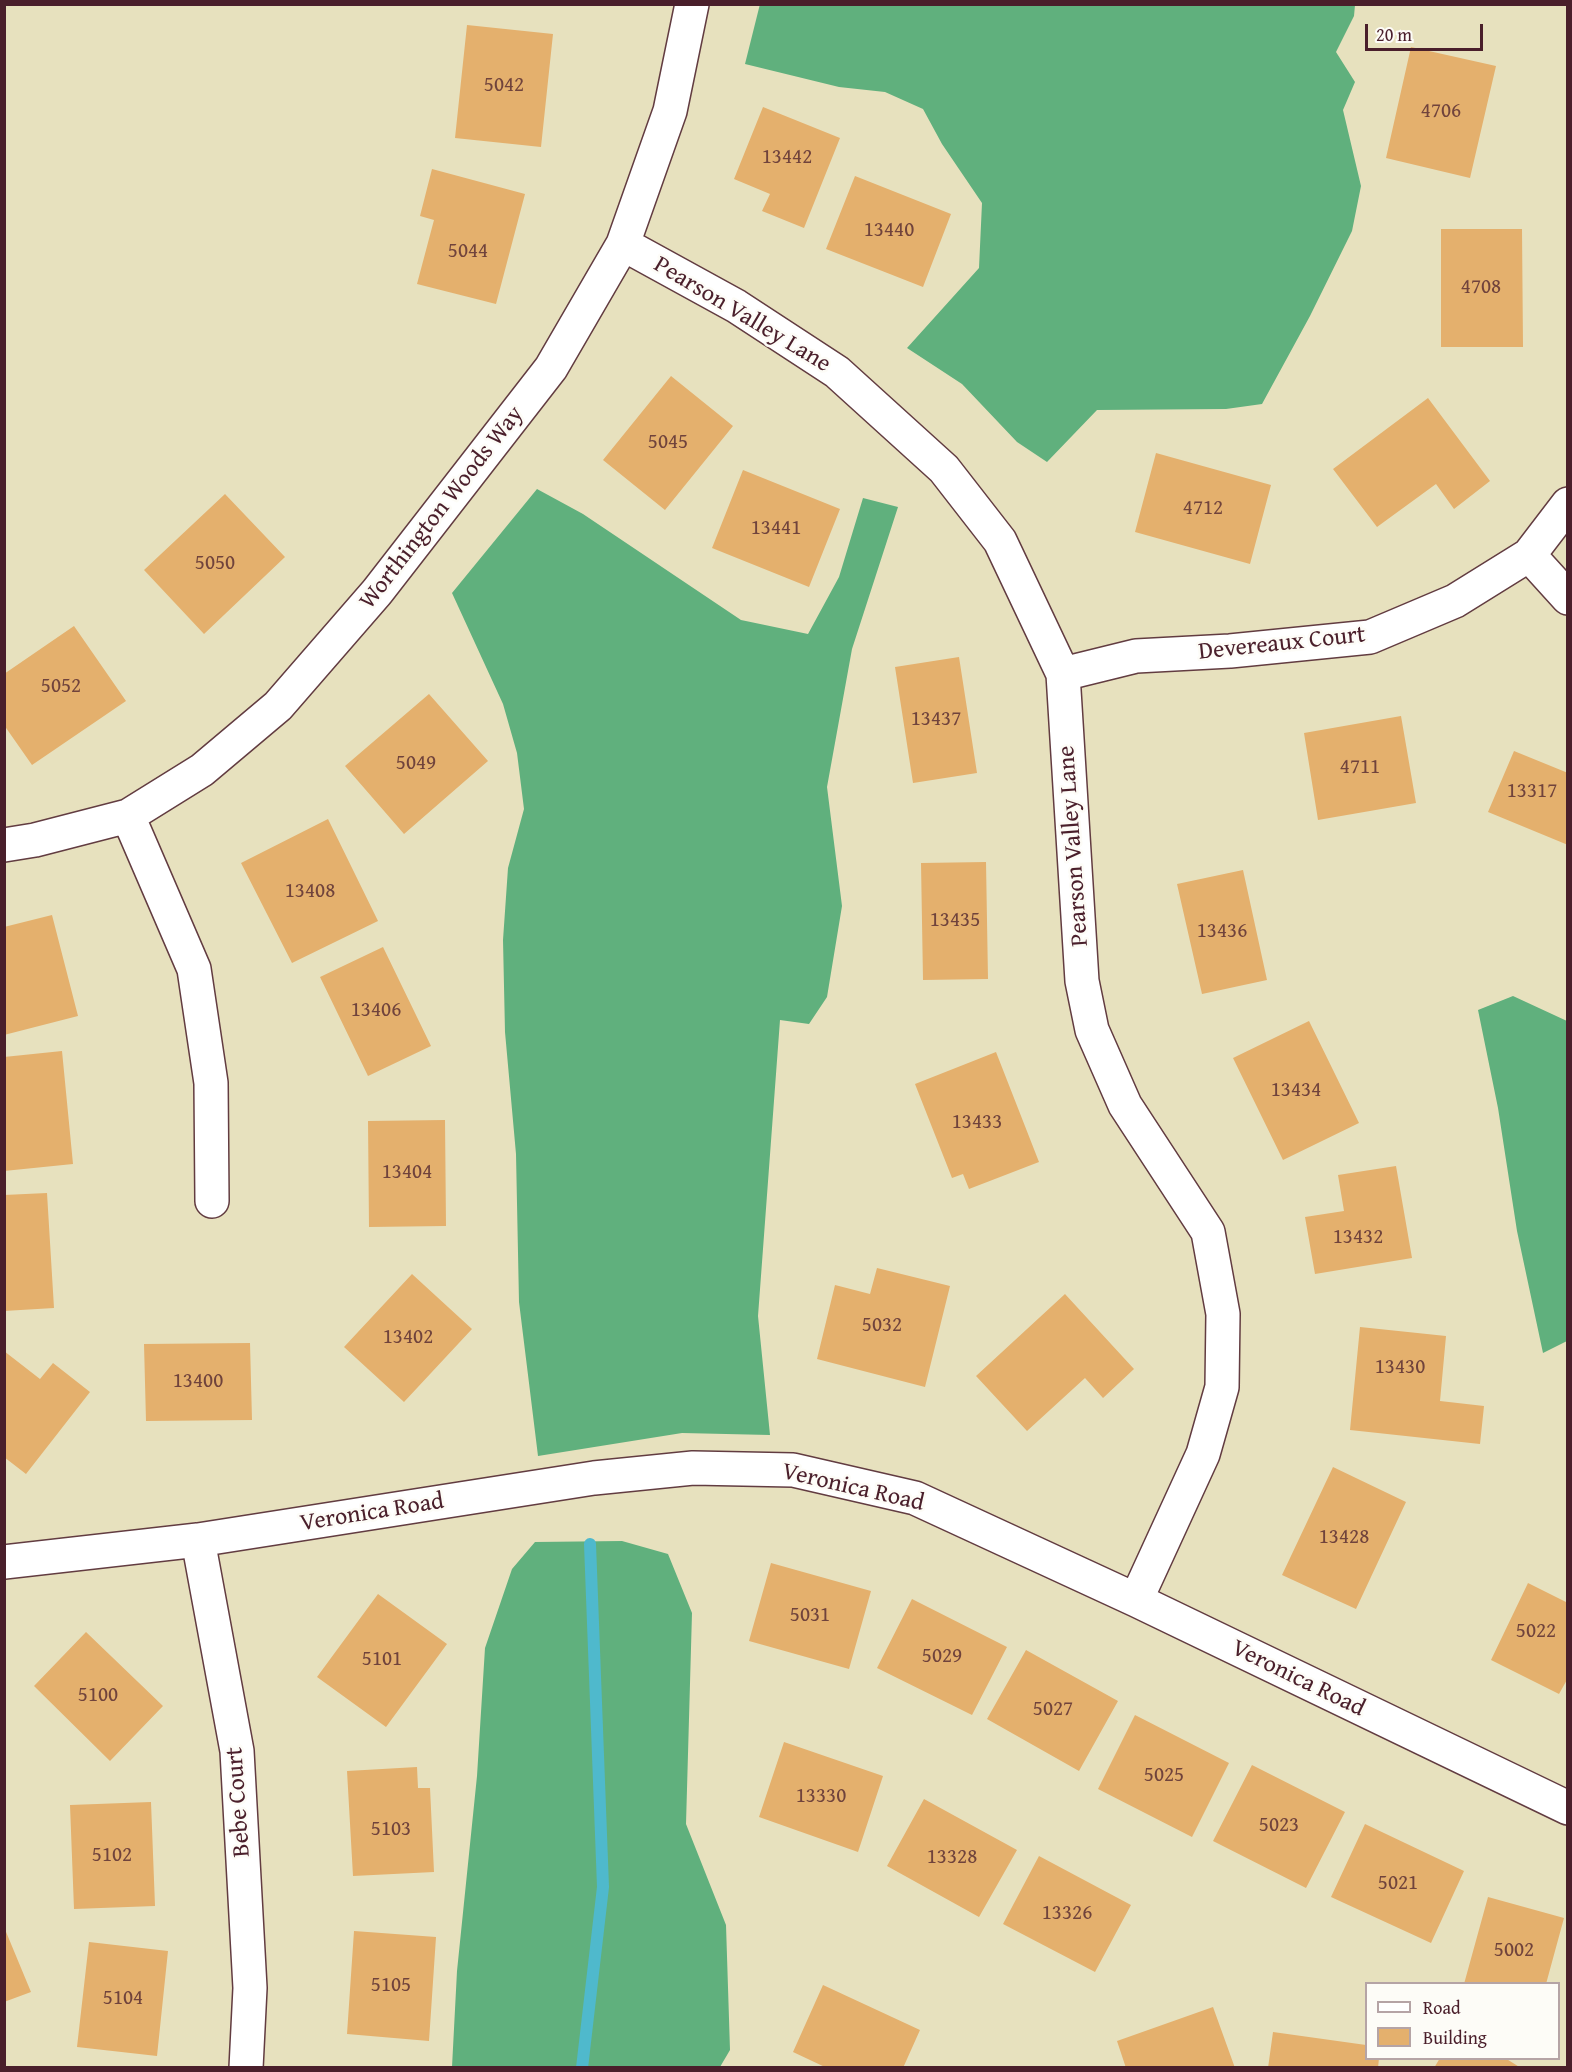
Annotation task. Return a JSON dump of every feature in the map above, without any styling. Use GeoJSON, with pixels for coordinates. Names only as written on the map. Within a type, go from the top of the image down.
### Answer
{"type":"FeatureCollection","features":[{"type":"Feature","properties":{"kind":"street","name":"Worthington Woods Way"},"geometry":{"type":"LineString","coordinates":[[4,845],[35,840],[128,816],[202,770],[278,706],[369,601],[551,368],[623,244],[670,111],[692,4]]}},
{"type":"Feature","properties":{"kind":"street","name":"Pearson Valley Lane"},"geometry":{"type":"LineString","coordinates":[[623,244],[736,306],[837,372],[944,470],[1000,541],[1063,674],[1082,981],[1092,1030],[1125,1105],[1208,1232],[1223,1314],[1222,1388],[1203,1454],[1136,1600]]}},
{"type":"Feature","properties":{"kind":"street","name":"Devereaux Court"},"geometry":{"type":"LineString","coordinates":[[1063,674],[1136,656],[1230,651],[1370,637],[1455,601],[1529,555],[1568,504]]}},
{"type":"Feature","properties":{"kind":"street"},"geometry":{"type":"LineString","coordinates":[[1529,555],[1568,598]]}},
{"type":"Feature","properties":{"kind":"street"},"geometry":{"type":"LineString","coordinates":[[128,816],[194,969],[211,1083],[212,1201]]}},
{"type":"Feature","properties":{"kind":"street","name":"Veronica Road"},"geometry":{"type":"LineString","coordinates":[[4,1562],[198,1540],[594,1478],[693,1468],[793,1470],[915,1498],[1136,1600],[1568,1808]]}},
{"type":"Feature","properties":{"kind":"street","name":"Bebe Court"},"geometry":{"type":"LineString","coordinates":[[198,1540],[237,1751],[250,1988],[246,2067]]}},
{"type":"Feature","properties":{"kind":"green space"},"geometry":{"type":"Polygon","coordinates":[[[760,4],[1355,5],[1354,16],[1336,52],[1355,82],[1343,110],[1361,186],[1352,231],[1310,316],[1262,404],[1226,409],[1097,410],[1047,462],[1017,442],[962,384],[907,348],[979,268],[982,203],[942,144],[923,109],[885,92],[839,87],[745,64],[760,4]]]}},
{"type":"Feature","properties":{"kind":"green space"},"geometry":{"type":"Polygon","coordinates":[[[537,489],[583,514],[741,620],[808,634],[839,577],[863,498],[898,507],[852,649],[827,787],[842,906],[827,997],[809,1024],[780,1020],[758,1316],[770,1435],[682,1433],[538,1456],[519,1302],[516,1154],[505,1032],[503,940],[508,868],[524,809],[517,753],[503,704],[452,593],[537,489]]]}},
{"type":"Feature","properties":{"kind":"green space"},"geometry":{"type":"Polygon","coordinates":[[[1513,996],[1567,1021],[1567,1341],[1543,1353],[1517,1231],[1498,1108],[1478,1010],[1513,996]]]}},
{"type":"Feature","properties":{"kind":"green space"},"geometry":{"type":"Polygon","coordinates":[[[622,1541],[668,1554],[692,1613],[686,1824],[726,1925],[730,2050],[720,2067],[452,2067],[457,1971],[477,1776],[485,1648],[512,1569],[535,1542],[622,1541]]]}},
{"type":"Feature","properties":{"kind":"building"},"geometry":{"type":"Polygon","coordinates":[[[467,25],[553,34],[541,147],[455,138],[467,25]]]}},
{"type":"Feature","properties":{"kind":"building"},"geometry":{"type":"Polygon","coordinates":[[[1411,47],[1496,66],[1470,178],[1386,158],[1411,47]]]}},
{"type":"Feature","properties":{"kind":"building"},"geometry":{"type":"Polygon","coordinates":[[[763,107],[840,138],[804,228],[762,211],[770,194],[734,179],[763,107]]]}},
{"type":"Feature","properties":{"kind":"building"},"geometry":{"type":"Polygon","coordinates":[[[432,169],[525,194],[496,304],[417,284],[434,220],[420,216],[432,169]]]}},
{"type":"Feature","properties":{"kind":"building"},"geometry":{"type":"Polygon","coordinates":[[[855,176],[951,214],[923,287],[826,249],[855,176]]]}},
{"type":"Feature","properties":{"kind":"building"},"geometry":{"type":"Polygon","coordinates":[[[1441,229],[1522,229],[1523,347],[1441,347],[1441,229]]]}},
{"type":"Feature","properties":{"kind":"building"},"geometry":{"type":"Polygon","coordinates":[[[671,376],[733,426],[665,510],[603,460],[671,376]]]}},
{"type":"Feature","properties":{"kind":"building"},"geometry":{"type":"Polygon","coordinates":[[[1428,398],[1490,481],[1454,509],[1436,484],[1377,527],[1333,469],[1428,398]]]}},
{"type":"Feature","properties":{"kind":"building"},"geometry":{"type":"Polygon","coordinates":[[[1156,453],[1271,485],[1250,564],[1135,532],[1156,453]]]}},
{"type":"Feature","properties":{"kind":"building"},"geometry":{"type":"Polygon","coordinates":[[[743,470],[840,509],[809,587],[712,548],[743,470]]]}},
{"type":"Feature","properties":{"kind":"building"},"geometry":{"type":"Polygon","coordinates":[[[225,494],[285,557],[204,634],[144,570],[225,494]]]}},
{"type":"Feature","properties":{"kind":"building"},"geometry":{"type":"Polygon","coordinates":[[[74,626],[126,701],[32,765],[4,725],[4,674],[74,626]]]}},
{"type":"Feature","properties":{"kind":"building"},"geometry":{"type":"Polygon","coordinates":[[[959,657],[977,773],[913,783],[895,667],[959,657]]]}},
{"type":"Feature","properties":{"kind":"building"},"geometry":{"type":"Polygon","coordinates":[[[429,694],[488,761],[404,834],[345,766],[429,694]]]}},
{"type":"Feature","properties":{"kind":"building"},"geometry":{"type":"Polygon","coordinates":[[[1401,716],[1416,803],[1318,820],[1304,733],[1401,716]]]}},
{"type":"Feature","properties":{"kind":"building"},"geometry":{"type":"Polygon","coordinates":[[[1514,751],[1568,773],[1568,845],[1488,812],[1514,751]]]}},
{"type":"Feature","properties":{"kind":"building"},"geometry":{"type":"Polygon","coordinates":[[[328,819],[378,921],[292,963],[241,863],[328,819]]]}},
{"type":"Feature","properties":{"kind":"building"},"geometry":{"type":"Polygon","coordinates":[[[986,862],[988,979],[923,980],[921,863],[986,862]]]}},
{"type":"Feature","properties":{"kind":"building"},"geometry":{"type":"Polygon","coordinates":[[[1243,870],[1267,980],[1202,994],[1177,884],[1243,870]]]}},
{"type":"Feature","properties":{"kind":"building"},"geometry":{"type":"Polygon","coordinates":[[[52,915],[78,1016],[4,1035],[4,927],[52,915]]]}},
{"type":"Feature","properties":{"kind":"building"},"geometry":{"type":"Polygon","coordinates":[[[383,947],[431,1046],[368,1076],[320,977],[383,947]]]}},
{"type":"Feature","properties":{"kind":"building"},"geometry":{"type":"Polygon","coordinates":[[[1309,1021],[1359,1123],[1283,1160],[1233,1058],[1309,1021]]]}},
{"type":"Feature","properties":{"kind":"building"},"geometry":{"type":"Polygon","coordinates":[[[62,1051],[73,1164],[4,1171],[4,1057],[62,1051]]]}},
{"type":"Feature","properties":{"kind":"building"},"geometry":{"type":"Polygon","coordinates":[[[996,1052],[1039,1162],[969,1189],[963,1174],[952,1178],[915,1084],[996,1052]]]}},
{"type":"Feature","properties":{"kind":"building"},"geometry":{"type":"Polygon","coordinates":[[[445,1120],[446,1226],[369,1227],[368,1121],[445,1120]]]}},
{"type":"Feature","properties":{"kind":"building"},"geometry":{"type":"Polygon","coordinates":[[[1396,1166],[1412,1258],[1315,1274],[1305,1217],[1344,1211],[1338,1175],[1396,1166]]]}},
{"type":"Feature","properties":{"kind":"building"},"geometry":{"type":"Polygon","coordinates":[[[47,1193],[54,1308],[4,1311],[4,1195],[47,1193]]]}},
{"type":"Feature","properties":{"kind":"building"},"geometry":{"type":"Polygon","coordinates":[[[877,1268],[950,1286],[925,1387],[817,1359],[835,1285],[870,1294],[877,1268]]]}},
{"type":"Feature","properties":{"kind":"building"},"geometry":{"type":"Polygon","coordinates":[[[412,1274],[472,1329],[404,1402],[344,1347],[412,1274]]]}},
{"type":"Feature","properties":{"kind":"building"},"geometry":{"type":"Polygon","coordinates":[[[1065,1294],[1134,1369],[1103,1398],[1085,1378],[1027,1431],[976,1376],[1065,1294]]]}},
{"type":"Feature","properties":{"kind":"building"},"geometry":{"type":"Polygon","coordinates":[[[1360,1327],[1446,1336],[1440,1401],[1484,1406],[1480,1444],[1350,1430],[1360,1327]]]}},
{"type":"Feature","properties":{"kind":"building"},"geometry":{"type":"Polygon","coordinates":[[[250,1343],[252,1420],[146,1421],[144,1344],[250,1343]]]}},
{"type":"Feature","properties":{"kind":"building"},"geometry":{"type":"Polygon","coordinates":[[[4,1351],[40,1379],[53,1363],[90,1392],[26,1474],[4,1457],[4,1351]]]}},
{"type":"Feature","properties":{"kind":"building"},"geometry":{"type":"Polygon","coordinates":[[[1333,1467],[1406,1502],[1356,1609],[1282,1575],[1333,1467]]]}},
{"type":"Feature","properties":{"kind":"building"},"geometry":{"type":"Polygon","coordinates":[[[771,1563],[871,1591],[849,1669],[749,1641],[771,1563]]]}},
{"type":"Feature","properties":{"kind":"building"},"geometry":{"type":"Polygon","coordinates":[[[1528,1583],[1568,1603],[1568,1678],[1559,1694],[1491,1660],[1528,1583]]]}},
{"type":"Feature","properties":{"kind":"building"},"geometry":{"type":"Polygon","coordinates":[[[378,1594],[447,1644],[386,1727],[317,1677],[378,1594]]]}},
{"type":"Feature","properties":{"kind":"building"},"geometry":{"type":"Polygon","coordinates":[[[912,1599],[1007,1647],[972,1715],[877,1668],[912,1599]]]}},
{"type":"Feature","properties":{"kind":"building"},"geometry":{"type":"Polygon","coordinates":[[[86,1632],[163,1706],[110,1761],[34,1686],[86,1632]]]}},
{"type":"Feature","properties":{"kind":"building"},"geometry":{"type":"Polygon","coordinates":[[[1026,1650],[1118,1701],[1079,1771],[987,1719],[1026,1650]]]}},
{"type":"Feature","properties":{"kind":"building"},"geometry":{"type":"Polygon","coordinates":[[[1135,1715],[1229,1763],[1192,1837],[1098,1789],[1135,1715]]]}},
{"type":"Feature","properties":{"kind":"building"},"geometry":{"type":"Polygon","coordinates":[[[784,1742],[883,1776],[858,1852],[759,1817],[784,1742]]]}},
{"type":"Feature","properties":{"kind":"building"},"geometry":{"type":"Polygon","coordinates":[[[1252,1765],[1345,1812],[1306,1888],[1213,1841],[1252,1765]]]}},
{"type":"Feature","properties":{"kind":"building"},"geometry":{"type":"Polygon","coordinates":[[[417,1767],[418,1788],[430,1788],[434,1872],[353,1876],[347,1771],[417,1767]]]}},
{"type":"Feature","properties":{"kind":"building"},"geometry":{"type":"Polygon","coordinates":[[[924,1799],[1017,1850],[979,1917],[887,1866],[924,1799]]]}},
{"type":"Feature","properties":{"kind":"building"},"geometry":{"type":"Polygon","coordinates":[[[151,1802],[155,1906],[74,1909],[70,1805],[151,1802]]]}},
{"type":"Feature","properties":{"kind":"building"},"geometry":{"type":"Polygon","coordinates":[[[1365,1824],[1464,1871],[1431,1943],[1331,1897],[1365,1824]]]}},
{"type":"Feature","properties":{"kind":"building"},"geometry":{"type":"Polygon","coordinates":[[[1039,1856],[1131,1905],[1095,1972],[1003,1924],[1039,1856]]]}},
{"type":"Feature","properties":{"kind":"building"},"geometry":{"type":"Polygon","coordinates":[[[1488,1897],[1564,1918],[1547,1982],[1465,1982],[1488,1897]]]}},
{"type":"Feature","properties":{"kind":"building"},"geometry":{"type":"Polygon","coordinates":[[[4,1927],[31,1992],[4,2002],[4,1927]]]}},
{"type":"Feature","properties":{"kind":"building"},"geometry":{"type":"Polygon","coordinates":[[[354,1931],[436,1937],[429,2041],[347,2034],[354,1931]]]}},
{"type":"Feature","properties":{"kind":"building"},"geometry":{"type":"Polygon","coordinates":[[[89,1942],[168,1951],[157,2056],[77,2047],[89,1942]]]}},
{"type":"Feature","properties":{"kind":"building"},"geometry":{"type":"Polygon","coordinates":[[[823,1985],[920,2030],[903,2068],[827,2068],[793,2052],[823,1985]]]}},
{"type":"Feature","properties":{"kind":"building"},"geometry":{"type":"Polygon","coordinates":[[[1213,2007],[1235,2068],[1126,2068],[1117,2041],[1213,2007]]]}},
{"type":"Feature","properties":{"kind":"building"},"geometry":{"type":"Polygon","coordinates":[[[1273,2032],[1365,2045],[1365,2060],[1379,2060],[1378,2068],[1268,2068],[1273,2032]]]}},
{"type":"Feature","properties":{"kind":"building"},"geometry":{"type":"Polygon","coordinates":[[[1439,2060],[1508,2060],[1521,2068],[1434,2068],[1439,2060]]]}},
{"type":"Feature","properties":{"kind":"waterway"},"geometry":{"type":"LineString","coordinates":[[582,2068],[603,1887],[590,1544]]}}]}
